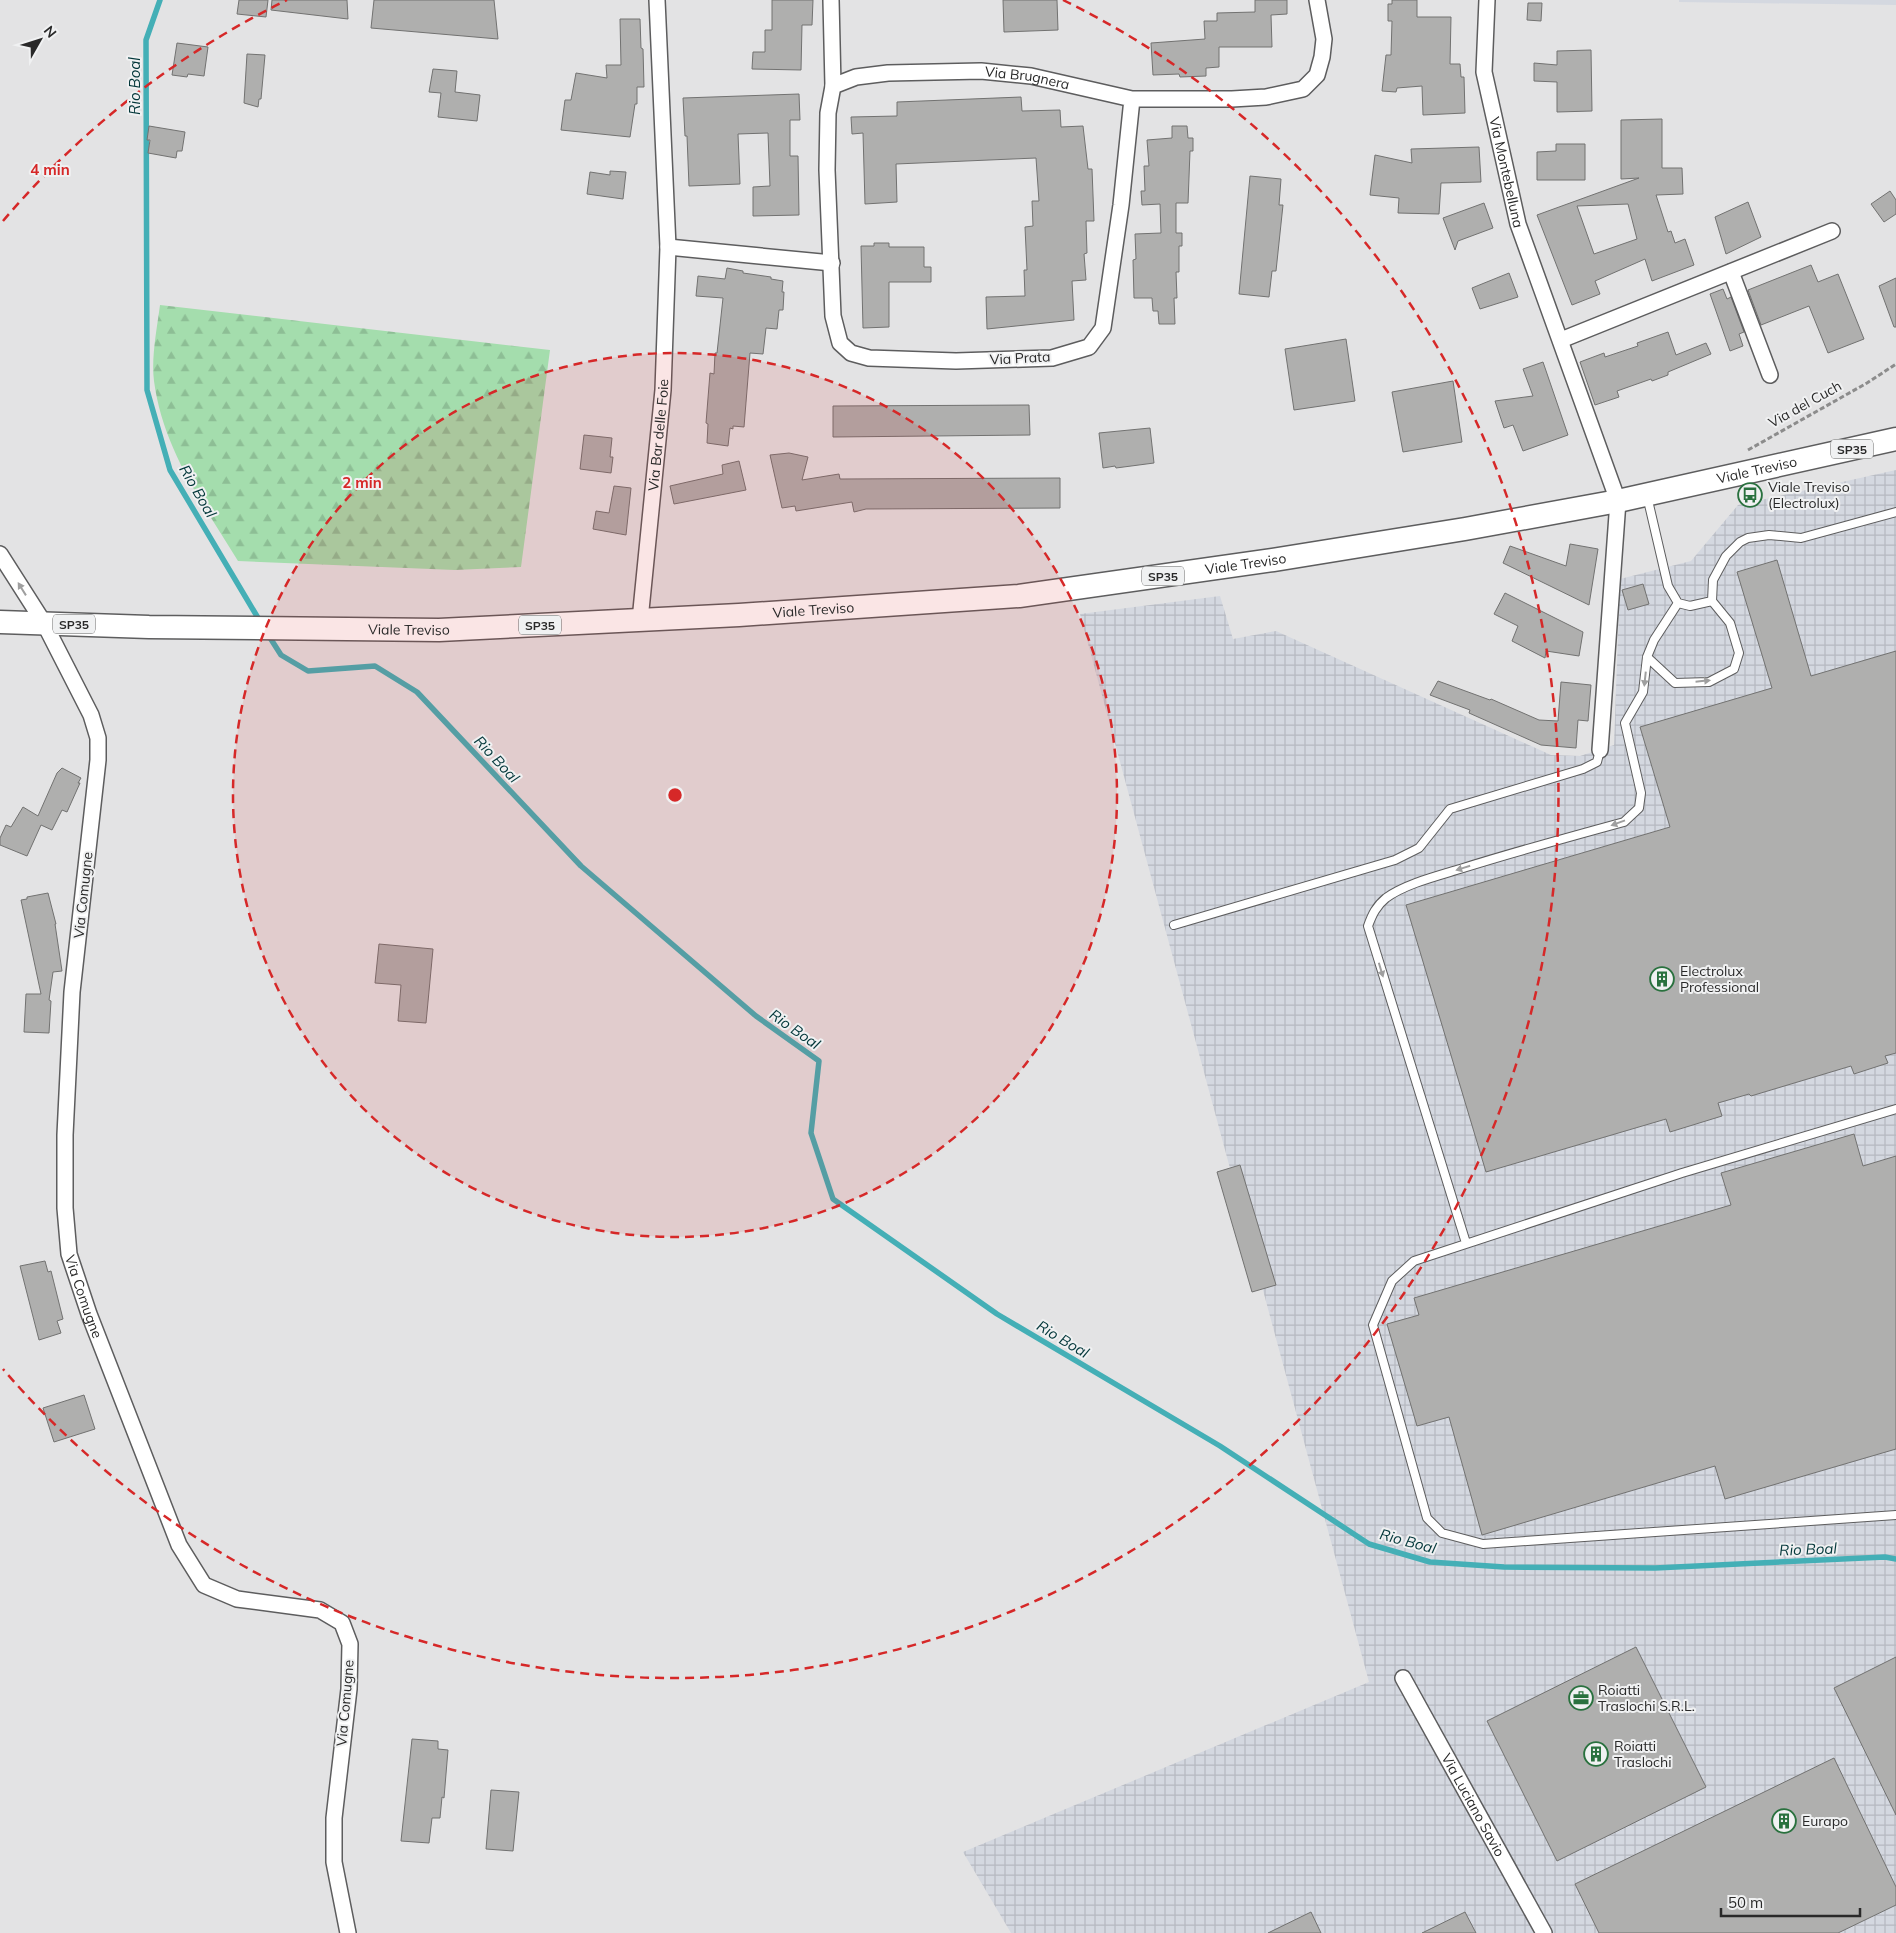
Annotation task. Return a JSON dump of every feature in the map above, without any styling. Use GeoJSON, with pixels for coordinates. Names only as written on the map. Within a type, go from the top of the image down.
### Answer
{"type":"FeatureCollection","features":[{"type":"Feature","properties":{"kind":"main road","name":"Viale Treviso"},"geometry":{"type":"LineString","coordinates":[[0,622],[149,627],[439,630],[640,620],[1019,596],[1282,558],[1466,529],[1618,502],[1896,439]]}},
{"type":"Feature","properties":{"kind":"street","name":"Via Bar delle Foie"},"geometry":{"type":"LineString","coordinates":[[640,620],[663,390],[668,247],[656,0]]}},
{"type":"Feature","properties":{"kind":"street"},"geometry":{"type":"LineString","coordinates":[[668,247],[832,264],[827,170],[828,113],[833,86],[832,0]]}},
{"type":"Feature","properties":{"kind":"street","name":"Via Brugnera"},"geometry":{"type":"LineString","coordinates":[[833,86],[856,77],[888,72],[981,71],[1031,76],[1132,99],[1266,97],[1303,89],[1317,75],[1324,39],[1317,0]]}},
{"type":"Feature","properties":{"kind":"street","name":"Via Montebelluna"},"geometry":{"type":"LineString","coordinates":[[1486,0],[1484,72],[1518,224],[1618,502]]}},
{"type":"Feature","properties":{"kind":"street","name":"Via Prata"},"geometry":{"type":"LineString","coordinates":[[832,264],[833,316],[840,343],[851,353],[869,358],[956,361],[1052,358],[1089,347],[1103,328],[1121,205],[1132,99]]}},
{"type":"Feature","properties":{"kind":"street"},"geometry":{"type":"LineString","coordinates":[[1561,340],[1832,232]]}},
{"type":"Feature","properties":{"kind":"street"},"geometry":{"type":"LineString","coordinates":[[1731,272],[1770,375]]}},
{"type":"Feature","properties":{"kind":"street"},"geometry":{"type":"LineString","coordinates":[[1600,750],[1618,502]]}},
{"type":"Feature","properties":{"kind":"street","name":"Via Comugne"},"geometry":{"type":"LineString","coordinates":[[0,554],[44,623],[91,715],[98,738],[98,760],[72,992],[65,1135],[65,1208],[69,1254],[89,1314],[179,1546],[204,1585],[237,1599],[320,1610],[342,1623],[350,1644],[348,1689],[334,1818],[334,1862],[348,1933]]}},
{"type":"Feature","properties":{"kind":"street","name":"Via Luciano Savio"},"geometry":{"type":"LineString","coordinates":[[1403,1678],[1544,1933]]}},
{"type":"Feature","properties":{"kind":"lane"},"geometry":{"type":"LineString","coordinates":[[1646,495],[1668,586],[1678,603],[1690,606],[1712,600]]}},
{"type":"Feature","properties":{"kind":"lane"},"geometry":{"type":"LineString","coordinates":[[1648,657],[1675,683],[1709,682],[1734,669],[1739,652],[1730,623],[1712,600],[1713,580],[1726,556],[1740,542],[1748,538],[1769,535],[1801,538],[1896,512]]}},
{"type":"Feature","properties":{"kind":"lane"},"geometry":{"type":"LineString","coordinates":[[1466,1243],[1368,926],[1372,914],[1378,905],[1398,891],[1507,854],[1624,822],[1639,808],[1642,793],[1625,723],[1643,692],[1648,657],[1654,640],[1678,603]]}},
{"type":"Feature","properties":{"kind":"lane"},"geometry":{"type":"LineString","coordinates":[[1174,925],[1395,860],[1419,848],[1450,809],[1583,769],[1596,762],[1600,750]]}},
{"type":"Feature","properties":{"kind":"lane"},"geometry":{"type":"LineString","coordinates":[[1896,1109],[1682,1173],[1414,1261],[1392,1281],[1373,1326],[1427,1518],[1442,1533],[1483,1544],[1896,1515]]}},
{"type":"Feature","properties":{"kind":"path","name":"Via del Cuch"},"geometry":{"type":"LineString","coordinates":[[1742,474],[1743,453],[1867,383],[1896,364]]}},
{"type":"Feature","properties":{"kind":"shaded area"},"geometry":{"type":"Polygon","coordinates":[[[1679,0],[1896,0],[1896,5],[1679,2],[1679,0]]]}},
{"type":"Feature","properties":{"kind":"shaded area"},"geometry":{"type":"Polygon","coordinates":[[[1896,470],[1896,1933],[1011,1933],[963,1852],[1369,1682],[1080,614],[1220,596],[1233,639],[1276,631],[1551,755],[1580,756],[1614,745],[1620,579],[1691,561],[1738,505],[1896,470]]]}},
{"type":"Feature","properties":{"kind":"green space"},"geometry":{"type":"Polygon","coordinates":[[[160,305],[550,350],[521,567],[455,570],[238,561],[198,497],[175,453],[166,430],[159,406],[153,372],[160,305]]]}},
{"type":"Feature","properties":{"kind":"building"},"geometry":{"type":"Polygon","coordinates":[[[239,0],[268,0],[266,17],[237,14],[239,0]]]}},
{"type":"Feature","properties":{"kind":"building"},"geometry":{"type":"Polygon","coordinates":[[[272,0],[347,0],[348,19],[271,10],[272,0]]]}},
{"type":"Feature","properties":{"kind":"building"},"geometry":{"type":"Polygon","coordinates":[[[374,0],[494,0],[498,39],[371,28],[374,0]]]}},
{"type":"Feature","properties":{"kind":"building"},"geometry":{"type":"Polygon","coordinates":[[[772,0],[813,0],[812,25],[802,25],[801,70],[752,69],[753,52],[765,52],[765,30],[772,30],[772,0]]]}},
{"type":"Feature","properties":{"kind":"building"},"geometry":{"type":"Polygon","coordinates":[[[1003,0],[1057,0],[1058,30],[1004,32],[1003,0]]]}},
{"type":"Feature","properties":{"kind":"building"},"geometry":{"type":"Polygon","coordinates":[[[1255,0],[1287,0],[1287,14],[1271,15],[1272,47],[1219,47],[1219,67],[1206,68],[1206,76],[1153,75],[1151,43],[1205,39],[1204,21],[1217,21],[1217,13],[1255,12],[1255,0]]]}},
{"type":"Feature","properties":{"kind":"building"},"geometry":{"type":"Polygon","coordinates":[[[1392,0],[1417,0],[1417,17],[1451,17],[1450,64],[1460,64],[1461,77],[1464,77],[1465,113],[1423,115],[1422,86],[1397,88],[1396,92],[1382,91],[1386,55],[1391,55],[1392,21],[1388,21],[1388,4],[1392,4],[1392,0]]]}},
{"type":"Feature","properties":{"kind":"building"},"geometry":{"type":"Polygon","coordinates":[[[1528,3],[1542,3],[1541,21],[1527,20],[1528,3]]]}},
{"type":"Feature","properties":{"kind":"building"},"geometry":{"type":"Polygon","coordinates":[[[620,19],[640,19],[641,48],[643,49],[644,87],[637,87],[637,104],[635,104],[630,137],[561,130],[565,100],[571,100],[576,73],[607,78],[606,65],[621,65],[620,19]]]}},
{"type":"Feature","properties":{"kind":"building"},"geometry":{"type":"Polygon","coordinates":[[[177,43],[208,47],[204,76],[188,74],[187,77],[172,75],[177,43]]]}},
{"type":"Feature","properties":{"kind":"building"},"geometry":{"type":"Polygon","coordinates":[[[1591,50],[1592,111],[1557,112],[1557,82],[1534,81],[1534,63],[1557,65],[1557,51],[1591,50]]]}},
{"type":"Feature","properties":{"kind":"building"},"geometry":{"type":"Polygon","coordinates":[[[247,54],[265,55],[261,99],[259,99],[258,107],[244,103],[247,54]]]}},
{"type":"Feature","properties":{"kind":"building"},"geometry":{"type":"Polygon","coordinates":[[[433,69],[457,71],[455,92],[480,95],[477,121],[438,117],[441,93],[429,92],[433,69]]]}},
{"type":"Feature","properties":{"kind":"building"},"geometry":{"type":"Polygon","coordinates":[[[799,94],[800,120],[790,120],[790,156],[798,156],[799,215],[753,216],[753,187],[770,186],[768,133],[738,134],[740,184],[689,186],[683,98],[799,94]]]}},
{"type":"Feature","properties":{"kind":"building"},"geometry":{"type":"Polygon","coordinates":[[[1021,97],[1022,111],[1060,110],[1061,127],[1083,126],[1088,169],[1092,169],[1094,221],[1086,221],[1087,253],[1084,254],[1086,280],[1072,281],[1074,320],[987,329],[986,297],[1025,296],[1024,270],[1027,270],[1025,227],[1033,226],[1032,201],[1039,201],[1036,158],[896,164],[897,202],[865,204],[863,133],[852,134],[851,117],[897,116],[897,102],[1021,97]]]}},
{"type":"Feature","properties":{"kind":"building"},"geometry":{"type":"Polygon","coordinates":[[[1662,119],[1662,168],[1682,168],[1683,194],[1656,195],[1668,232],[1671,231],[1675,243],[1685,239],[1694,265],[1652,281],[1645,259],[1595,281],[1600,294],[1572,305],[1537,215],[1639,178],[1621,179],[1621,120],[1662,119]],[[1628,204],[1577,206],[1594,254],[1637,239],[1628,204]]]}},
{"type":"Feature","properties":{"kind":"building"},"geometry":{"type":"Polygon","coordinates":[[[149,126],[185,132],[182,151],[177,151],[176,158],[148,153],[150,140],[147,140],[149,126]]]}},
{"type":"Feature","properties":{"kind":"building"},"geometry":{"type":"Polygon","coordinates":[[[1172,126],[1187,126],[1188,138],[1193,138],[1193,151],[1190,151],[1188,203],[1176,203],[1176,233],[1182,233],[1182,246],[1179,246],[1179,272],[1176,272],[1175,324],[1159,324],[1158,311],[1153,311],[1152,298],[1134,298],[1133,260],[1136,259],[1135,234],[1161,233],[1160,204],[1142,205],[1141,191],[1145,191],[1144,166],[1149,166],[1147,140],[1172,138],[1172,126]]]}},
{"type":"Feature","properties":{"kind":"building"},"geometry":{"type":"Polygon","coordinates":[[[1556,144],[1585,144],[1585,180],[1537,180],[1537,152],[1556,151],[1556,144]]]}},
{"type":"Feature","properties":{"kind":"building"},"geometry":{"type":"Polygon","coordinates":[[[1479,147],[1481,182],[1441,183],[1439,214],[1398,213],[1399,198],[1370,195],[1375,155],[1412,163],[1411,149],[1479,147]]]}},
{"type":"Feature","properties":{"kind":"building"},"geometry":{"type":"Polygon","coordinates":[[[610,171],[626,172],[623,199],[587,194],[590,172],[610,175],[610,171]]]}},
{"type":"Feature","properties":{"kind":"building"},"geometry":{"type":"Polygon","coordinates":[[[1250,176],[1281,179],[1279,205],[1283,205],[1276,271],[1272,271],[1269,297],[1239,294],[1250,176]]]}},
{"type":"Feature","properties":{"kind":"building"},"geometry":{"type":"Polygon","coordinates":[[[1890,191],[1896,200],[1896,214],[1884,222],[1871,204],[1890,191]]]}},
{"type":"Feature","properties":{"kind":"building"},"geometry":{"type":"Polygon","coordinates":[[[1748,202],[1761,237],[1726,254],[1715,217],[1748,202]]]}},
{"type":"Feature","properties":{"kind":"building"},"geometry":{"type":"Polygon","coordinates":[[[1484,203],[1493,228],[1458,241],[1455,250],[1443,218],[1484,203]]]}},
{"type":"Feature","properties":{"kind":"building"},"geometry":{"type":"Polygon","coordinates":[[[874,243],[889,243],[889,247],[924,247],[924,267],[931,267],[931,282],[889,282],[889,327],[863,328],[861,246],[874,246],[874,243]]]}},
{"type":"Feature","properties":{"kind":"building"},"geometry":{"type":"Polygon","coordinates":[[[1811,265],[1818,282],[1838,274],[1864,339],[1828,353],[1809,306],[1761,325],[1748,290],[1811,265]]]}},
{"type":"Feature","properties":{"kind":"building"},"geometry":{"type":"Polygon","coordinates":[[[727,268],[783,281],[782,292],[784,292],[783,310],[779,310],[777,329],[766,328],[763,354],[750,353],[744,427],[733,426],[733,429],[730,428],[728,446],[707,443],[708,424],[706,423],[710,373],[714,374],[723,298],[696,296],[698,276],[725,279],[727,268]]]}},
{"type":"Feature","properties":{"kind":"building"},"geometry":{"type":"Polygon","coordinates":[[[1509,273],[1518,297],[1480,309],[1472,288],[1509,273]]]}},
{"type":"Feature","properties":{"kind":"building"},"geometry":{"type":"Polygon","coordinates":[[[1896,278],[1896,327],[1894,327],[1879,286],[1896,278]]]}},
{"type":"Feature","properties":{"kind":"building"},"geometry":{"type":"Polygon","coordinates":[[[1723,289],[1727,299],[1731,297],[1744,332],[1739,334],[1743,346],[1730,351],[1710,294],[1723,289]]]}},
{"type":"Feature","properties":{"kind":"building"},"geometry":{"type":"Polygon","coordinates":[[[1668,332],[1676,355],[1706,343],[1711,354],[1668,372],[1668,375],[1617,391],[1619,397],[1595,405],[1580,362],[1604,353],[1605,357],[1638,346],[1637,343],[1668,332]]]}},
{"type":"Feature","properties":{"kind":"building"},"geometry":{"type":"Polygon","coordinates":[[[1346,339],[1355,401],[1294,410],[1285,349],[1346,339]]]}},
{"type":"Feature","properties":{"kind":"building"},"geometry":{"type":"Polygon","coordinates":[[[1543,362],[1568,435],[1523,451],[1513,425],[1504,428],[1495,401],[1533,396],[1523,369],[1543,362]]]}},
{"type":"Feature","properties":{"kind":"building"},"geometry":{"type":"Polygon","coordinates":[[[1453,381],[1462,442],[1403,452],[1392,392],[1453,381]]]}},
{"type":"Feature","properties":{"kind":"building"},"geometry":{"type":"Polygon","coordinates":[[[1029,405],[1030,435],[833,437],[833,406],[1029,405]]]}},
{"type":"Feature","properties":{"kind":"building"},"geometry":{"type":"Polygon","coordinates":[[[1150,428],[1154,463],[1103,468],[1099,433],[1150,428]]]}},
{"type":"Feature","properties":{"kind":"building"},"geometry":{"type":"Polygon","coordinates":[[[584,435],[612,438],[610,457],[613,457],[611,473],[580,469],[584,435]]]}},
{"type":"Feature","properties":{"kind":"building"},"geometry":{"type":"Polygon","coordinates":[[[789,453],[808,457],[802,480],[839,474],[840,479],[1060,478],[1060,508],[866,509],[854,512],[852,502],[796,511],[795,506],[782,508],[770,455],[789,453]]]}},
{"type":"Feature","properties":{"kind":"building"},"geometry":{"type":"Polygon","coordinates":[[[739,461],[746,490],[674,504],[670,486],[723,474],[722,465],[739,461]]]}},
{"type":"Feature","properties":{"kind":"building"},"geometry":{"type":"Polygon","coordinates":[[[614,486],[631,488],[626,535],[593,529],[596,511],[609,513],[614,486]]]}},
{"type":"Feature","properties":{"kind":"building"},"geometry":{"type":"Polygon","coordinates":[[[1570,544],[1598,549],[1589,605],[1503,563],[1510,546],[1566,566],[1570,544]]]}},
{"type":"Feature","properties":{"kind":"building","name":"Electrolux Professional"},"geometry":{"type":"Polygon","coordinates":[[[1777,560],[1811,676],[1896,651],[1896,1053],[1885,1056],[1888,1063],[1854,1074],[1851,1066],[1751,1096],[1749,1094],[1718,1103],[1722,1116],[1670,1132],[1666,1119],[1486,1172],[1406,905],[1670,827],[1640,727],[1772,688],[1737,572],[1777,560]]]}},
{"type":"Feature","properties":{"kind":"building"},"geometry":{"type":"Polygon","coordinates":[[[1643,584],[1649,604],[1628,610],[1622,590],[1643,584]]]}},
{"type":"Feature","properties":{"kind":"building"},"geometry":{"type":"Polygon","coordinates":[[[1505,593],[1583,632],[1579,656],[1546,651],[1545,658],[1512,641],[1518,626],[1494,614],[1505,593]]]}},
{"type":"Feature","properties":{"kind":"building"},"geometry":{"type":"Polygon","coordinates":[[[1438,681],[1491,699],[1539,720],[1558,721],[1561,682],[1591,685],[1588,721],[1578,720],[1576,748],[1541,745],[1469,713],[1470,710],[1430,695],[1438,681]]]}},
{"type":"Feature","properties":{"kind":"building"},"geometry":{"type":"Polygon","coordinates":[[[62,768],[81,778],[67,812],[62,810],[52,830],[41,825],[27,856],[0,845],[0,838],[6,825],[11,827],[23,807],[38,816],[57,773],[62,768]]]}},
{"type":"Feature","properties":{"kind":"building"},"geometry":{"type":"Polygon","coordinates":[[[48,893],[56,924],[62,971],[53,972],[49,1000],[51,1001],[49,1033],[24,1032],[26,994],[41,994],[21,900],[48,893]]]}},
{"type":"Feature","properties":{"kind":"building"},"geometry":{"type":"Polygon","coordinates":[[[379,944],[433,949],[426,1023],[398,1021],[401,985],[375,983],[379,944]]]}},
{"type":"Feature","properties":{"kind":"building"},"geometry":{"type":"Polygon","coordinates":[[[1854,1134],[1863,1166],[1896,1156],[1896,1449],[1725,1499],[1715,1466],[1482,1535],[1449,1417],[1417,1426],[1387,1324],[1419,1315],[1414,1298],[1731,1205],[1721,1173],[1854,1134]]]}},
{"type":"Feature","properties":{"kind":"building"},"geometry":{"type":"Polygon","coordinates":[[[1240,1165],[1276,1285],[1252,1292],[1217,1172],[1240,1165]]]}},
{"type":"Feature","properties":{"kind":"building"},"geometry":{"type":"Polygon","coordinates":[[[45,1261],[48,1272],[51,1271],[63,1319],[57,1321],[61,1333],[39,1340],[20,1266],[45,1261]]]}},
{"type":"Feature","properties":{"kind":"building"},"geometry":{"type":"Polygon","coordinates":[[[84,1395],[95,1429],[54,1442],[43,1408],[84,1395]]]}},
{"type":"Feature","properties":{"kind":"building","name":"Roiatti Traslochi"},"geometry":{"type":"Polygon","coordinates":[[[1636,1647],[1706,1787],[1557,1861],[1487,1721],[1636,1647]]]}},
{"type":"Feature","properties":{"kind":"building"},"geometry":{"type":"Polygon","coordinates":[[[1896,1657],[1896,1815],[1834,1688],[1896,1657]]]}},
{"type":"Feature","properties":{"kind":"building"},"geometry":{"type":"Polygon","coordinates":[[[412,1739],[438,1741],[438,1749],[448,1750],[444,1798],[442,1797],[440,1818],[432,1818],[429,1843],[401,1841],[412,1739]]]}},
{"type":"Feature","properties":{"kind":"building","name":"Eurapo"},"geometry":{"type":"Polygon","coordinates":[[[1834,1758],[1896,1887],[1896,1905],[1838,1933],[1599,1933],[1575,1884],[1834,1758]]]}},
{"type":"Feature","properties":{"kind":"building"},"geometry":{"type":"Polygon","coordinates":[[[491,1790],[519,1792],[513,1851],[486,1849],[491,1790]]]}},
{"type":"Feature","properties":{"kind":"building"},"geometry":{"type":"Polygon","coordinates":[[[1311,1912],[1321,1933],[1268,1933],[1311,1912]]]}},
{"type":"Feature","properties":{"kind":"building"},"geometry":{"type":"Polygon","coordinates":[[[1465,1912],[1476,1933],[1422,1933],[1465,1912]]]}},
{"type":"Feature","properties":{"kind":"waterway","name":"Rio Boal"},"geometry":{"type":"LineString","coordinates":[[160,0],[146,40],[147,390],[170,470],[261,623]]}},
{"type":"Feature","properties":{"kind":"waterway","name":"Rio Boal"},"geometry":{"type":"LineString","coordinates":[[267,633],[281,655],[308,671],[375,666],[417,692],[581,866],[756,1016],[819,1061],[811,1133],[833,1199],[997,1314],[1220,1446],[1369,1544],[1430,1562],[1504,1567],[1655,1568],[1885,1557],[1896,1559]]}},
{"type":"Feature","properties":{"kind":"place","name":"Viale Treviso (Electrolux)"},"geometry":{"type":"Point","coordinates":[1750,495]}},
{"type":"Feature","properties":{"kind":"place","name":"Electrolux Professional"},"geometry":{"type":"Point","coordinates":[1662,979]}},
{"type":"Feature","properties":{"kind":"place","name":"Roiatti Traslochi S.R.L."},"geometry":{"type":"Point","coordinates":[1581,1698]}},
{"type":"Feature","properties":{"kind":"place","name":"Roiatti Traslochi"},"geometry":{"type":"Point","coordinates":[1596,1754]}},
{"type":"Feature","properties":{"kind":"place","name":"Eurapo"},"geometry":{"type":"Point","coordinates":[1784,1821]}}]}
